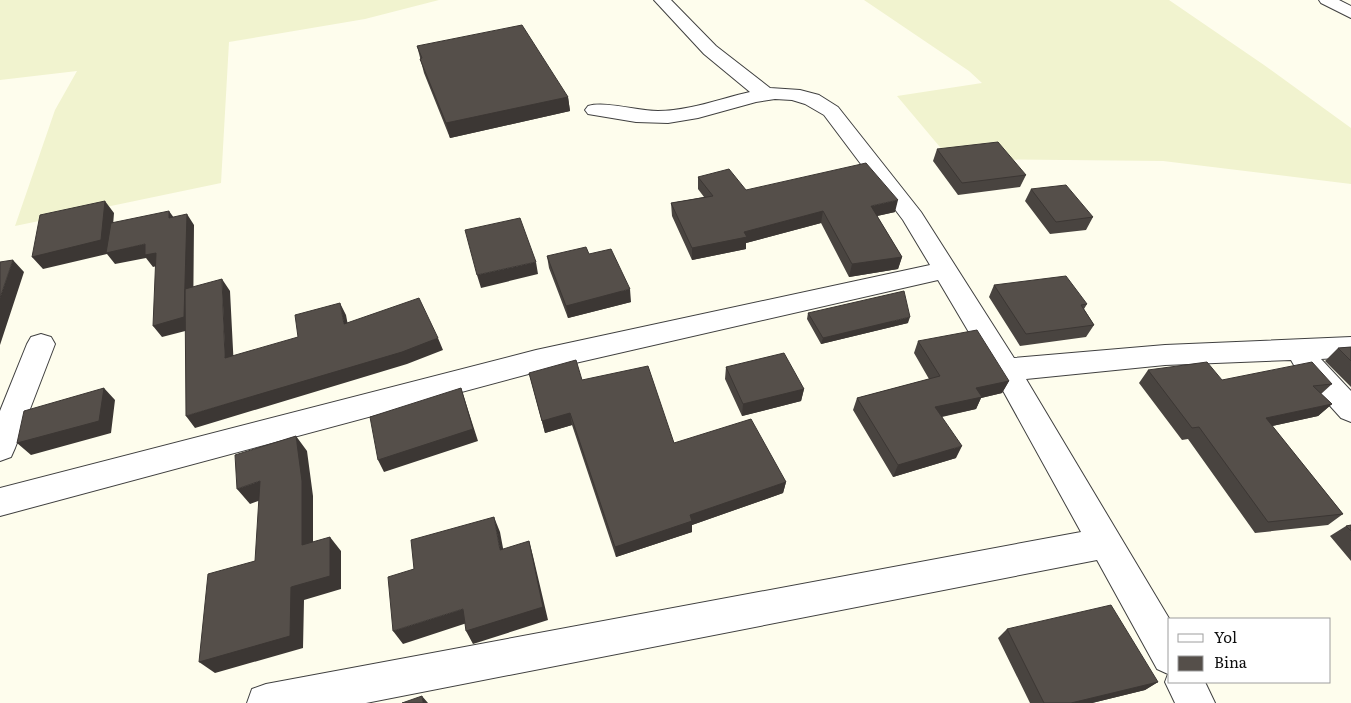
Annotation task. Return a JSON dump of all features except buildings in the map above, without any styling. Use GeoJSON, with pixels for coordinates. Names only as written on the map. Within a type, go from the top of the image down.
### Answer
{"type":"FeatureCollection","features":[{"type":"Feature","properties":{"kind":"street"},"geometry":{"type":"LineString","coordinates":[[662,0],[681,22],[739,77],[764,93]]}},
{"type":"Feature","properties":{"kind":"street"},"geometry":{"type":"LineString","coordinates":[[1328,0],[1351,13]]}},
{"type":"Feature","properties":{"kind":"street"},"geometry":{"type":"LineString","coordinates":[[595,110],[640,116],[679,116],[764,93],[805,96],[820,102],[831,110],[913,217],[1006,370],[1168,652]]}},
{"type":"Feature","properties":{"kind":"street"},"geometry":{"type":"LineString","coordinates":[[0,502],[536,362],[944,270]]}},
{"type":"Feature","properties":{"kind":"street"},"geometry":{"type":"LineString","coordinates":[[0,448],[42,344]]}},
{"type":"Feature","properties":{"kind":"street"},"geometry":{"type":"LineString","coordinates":[[1006,370],[1166,355],[1351,347]]}},
{"type":"Feature","properties":{"kind":"street"},"geometry":{"type":"LineString","coordinates":[[1296,350],[1351,410]]}},
{"type":"Feature","properties":{"kind":"street"},"geometry":{"type":"LineString","coordinates":[[266,703],[1106,543]]}},
{"type":"Feature","properties":{"kind":"street"},"geometry":{"type":"LineString","coordinates":[[1185,683],[1196,703]]}},
{"type":"Feature","properties":{"kind":"green space"},"geometry":{"type":"Polygon","coordinates":[[[0,0],[439,0],[365,19],[229,42],[221,183],[15,226],[55,110],[77,71],[0,80],[0,0]]]}},
{"type":"Feature","properties":{"kind":"green space"},"geometry":{"type":"Polygon","coordinates":[[[864,0],[1169,0],[1351,128],[1351,184],[1163,161],[950,159],[897,96],[982,83],[969,71],[864,0]]]}}]}
